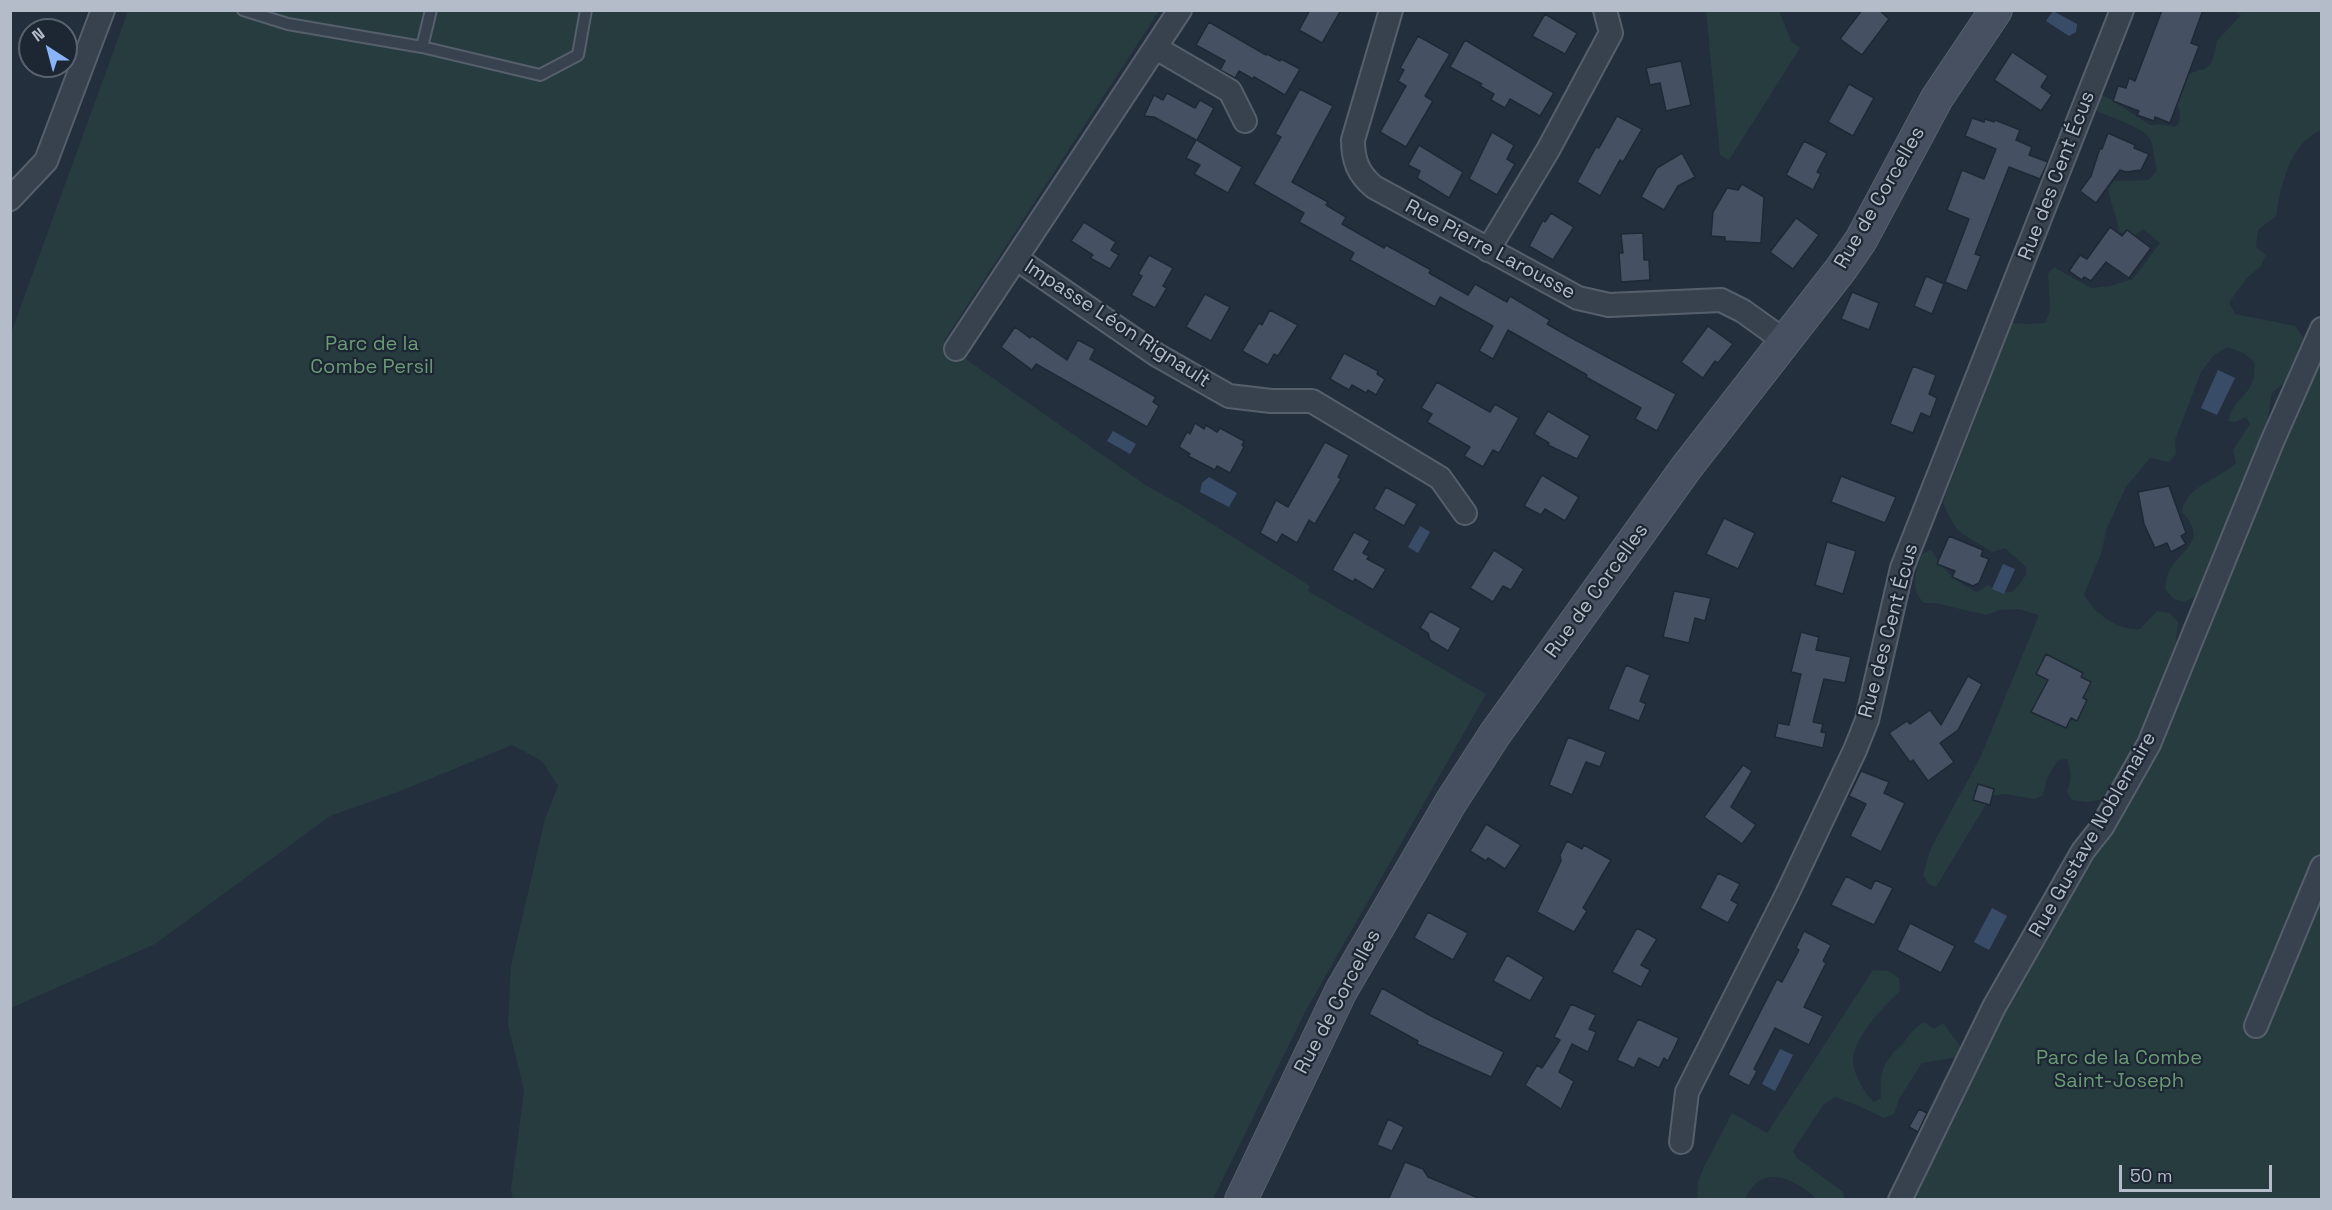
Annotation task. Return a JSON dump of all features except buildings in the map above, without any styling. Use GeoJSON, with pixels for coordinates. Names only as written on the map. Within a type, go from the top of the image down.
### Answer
{"type":"FeatureCollection","features":[{"type":"Feature","properties":{"kind":"main road","name":"Rue de Corcelles"},"geometry":{"type":"LineString","coordinates":[[1241,1200],[1341,991],[1451,801],[1495,734],[1686,468],[1786,342],[1861,240],[1937,98],[1996,10]]}},
{"type":"Feature","properties":{"kind":"street"},"geometry":{"type":"LineString","coordinates":[[10,199],[46,161],[103,10]]}},
{"type":"Feature","properties":{"kind":"street"},"geometry":{"type":"LineString","coordinates":[[956,349],[1180,10]]}},
{"type":"Feature","properties":{"kind":"street","name":"Rue Pierre Larousse"},"geometry":{"type":"LineString","coordinates":[[1391,10],[1354,132],[1354,154],[1358,171],[1374,187],[1578,298],[1597,304],[1618,305],[1721,300],[1743,311],[1786,342]]}},
{"type":"Feature","properties":{"kind":"street"},"geometry":{"type":"LineString","coordinates":[[1488,250],[1548,150],[1611,33],[1605,10]]}},
{"type":"Feature","properties":{"kind":"street","name":"Rue des Cent Écus"},"geometry":{"type":"LineString","coordinates":[[1681,1142],[1687,1092],[1787,894],[1867,720],[1902,568],[2122,10]]}},
{"type":"Feature","properties":{"kind":"street"},"geometry":{"type":"LineString","coordinates":[[1156,48],[1230,91],[1245,121]]}},
{"type":"Feature","properties":{"kind":"street","name":"Impasse Léon Rignault"},"geometry":{"type":"LineString","coordinates":[[1017,259],[1157,355],[1229,396],[1271,401],[1312,401],[1440,478],[1465,513]]}},
{"type":"Feature","properties":{"kind":"street","name":"Rue Gustave Noblemaire"},"geometry":{"type":"LineString","coordinates":[[1900,1200],[1994,1007],[2083,851],[2103,827],[2149,744],[2272,442],[2322,328]]}},
{"type":"Feature","properties":{"kind":"street"},"geometry":{"type":"LineString","coordinates":[[2256,1026],[2322,867]]}},
{"type":"Feature","properties":{"kind":"lane"},"geometry":{"type":"LineString","coordinates":[[243,10],[288,24],[422,47],[540,75],[578,55],[586,10]]}},
{"type":"Feature","properties":{"kind":"lane"},"geometry":{"type":"LineString","coordinates":[[422,47],[431,10]]}},
{"type":"Feature","properties":{"kind":"green space","name":"Parc de la Combe Persil"},"geometry":{"type":"Polygon","coordinates":[[[128,11],[1159,11],[944,341],[962,352],[967,360],[1147,486],[1187,508],[1310,586],[1308,591],[1486,694],[1305,1012],[1213,1199],[513,1199],[511,1190],[524,1091],[508,1025],[511,966],[545,819],[558,786],[542,761],[512,745],[403,790],[330,816],[155,944],[11,1008],[10,336],[128,11]]]}},
{"type":"Feature","properties":{"kind":"green space"},"geometry":{"type":"Polygon","coordinates":[[[1706,11],[1779,11],[1791,41],[1800,48],[1729,160],[1720,155],[1706,11]]]}},
{"type":"Feature","properties":{"kind":"green space"},"geometry":{"type":"Polygon","coordinates":[[[2234,11],[2321,11],[2321,130],[2310,136],[2294,155],[2284,179],[2276,216],[2258,230],[2256,247],[2266,255],[2261,266],[2247,278],[2229,302],[2235,314],[2295,326],[2303,337],[2302,362],[2291,377],[2272,393],[2260,463],[2199,594],[2185,602],[2174,599],[2165,589],[2166,579],[2173,565],[2193,538],[2190,522],[2182,512],[2185,503],[2196,489],[2236,463],[2233,450],[2250,424],[2246,417],[2235,422],[2228,421],[2231,412],[2253,381],[2254,362],[2243,353],[2227,347],[2214,355],[2201,372],[2175,440],[2176,454],[2169,462],[2150,458],[2126,487],[2106,530],[2102,551],[2084,595],[2094,609],[2108,620],[2132,629],[2140,629],[2157,611],[2169,613],[2178,622],[2173,663],[2152,724],[2116,786],[2104,799],[2087,802],[2072,800],[2067,792],[2070,776],[2067,759],[2058,760],[2047,778],[2043,795],[2035,799],[2004,794],[1991,796],[1936,887],[1929,884],[1923,875],[1931,848],[1980,758],[2039,615],[2018,609],[2000,610],[1986,615],[1935,603],[1924,603],[1919,598],[1915,586],[1916,573],[1922,554],[1931,550],[1951,575],[1977,592],[1988,585],[1999,592],[2013,592],[2026,575],[2026,567],[2005,548],[1992,552],[1962,533],[1952,521],[1943,502],[2012,323],[2045,323],[2050,311],[2048,274],[2054,267],[2091,288],[2110,286],[2133,279],[2160,243],[2143,229],[2133,237],[2119,232],[2108,189],[2114,181],[2149,180],[2157,170],[2151,141],[2135,127],[2097,111],[2096,103],[2101,95],[2150,125],[2162,124],[2175,127],[2179,123],[2180,112],[2171,87],[2187,75],[2205,69],[2212,62],[2217,41],[2241,15],[2234,11]]]}},
{"type":"Feature","properties":{"kind":"green space","name":"Parc de la Combe Saint-Joseph"},"geometry":{"type":"Polygon","coordinates":[[[2321,351],[2321,1199],[1910,1200],[2031,955],[2087,853],[2321,351]]]}},
{"type":"Feature","properties":{"kind":"green space"},"geometry":{"type":"Polygon","coordinates":[[[1873,970],[1888,971],[1899,978],[1900,991],[1871,1022],[1854,1052],[1853,1065],[1857,1077],[1874,1102],[1881,1098],[1882,1074],[1889,1058],[1912,1031],[1924,1022],[1934,1029],[1943,1023],[1961,1047],[1959,1057],[1922,1063],[1899,1099],[1894,1114],[1884,1118],[1835,1097],[1823,1105],[1793,1151],[1797,1158],[1843,1192],[1845,1199],[1816,1199],[1808,1191],[1788,1180],[1769,1177],[1759,1181],[1751,1188],[1745,1199],[1697,1200],[1698,1182],[1704,1167],[1732,1113],[1767,1133],[1873,970]]]}},
{"type":"Feature","properties":{"kind":"water"},"geometry":{"type":"Polygon","coordinates":[[[2053,11],[2077,24],[2076,32],[2069,36],[2046,21],[2053,11]]]}},
{"type":"Feature","properties":{"kind":"water"},"geometry":{"type":"Polygon","coordinates":[[[2218,370],[2235,378],[2217,415],[2201,408],[2218,370]]]}},
{"type":"Feature","properties":{"kind":"water"},"geometry":{"type":"Polygon","coordinates":[[[1113,431],[1136,444],[1130,454],[1107,441],[1113,431]]]}},
{"type":"Feature","properties":{"kind":"water"},"geometry":{"type":"Polygon","coordinates":[[[1209,477],[1237,493],[1229,507],[1200,492],[1202,483],[1209,477]]]}},
{"type":"Feature","properties":{"kind":"water"},"geometry":{"type":"Polygon","coordinates":[[[1420,526],[1430,532],[1418,553],[1408,547],[1420,526]]]}},
{"type":"Feature","properties":{"kind":"water"},"geometry":{"type":"Polygon","coordinates":[[[2003,564],[2015,569],[2004,594],[1992,589],[2003,564]]]}},
{"type":"Feature","properties":{"kind":"water"},"geometry":{"type":"Polygon","coordinates":[[[1992,908],[2007,916],[1989,950],[1974,942],[1992,908]]]}},
{"type":"Feature","properties":{"kind":"water"},"geometry":{"type":"Polygon","coordinates":[[[1780,1049],[1793,1055],[1775,1091],[1762,1084],[1780,1049]]]}}]}
